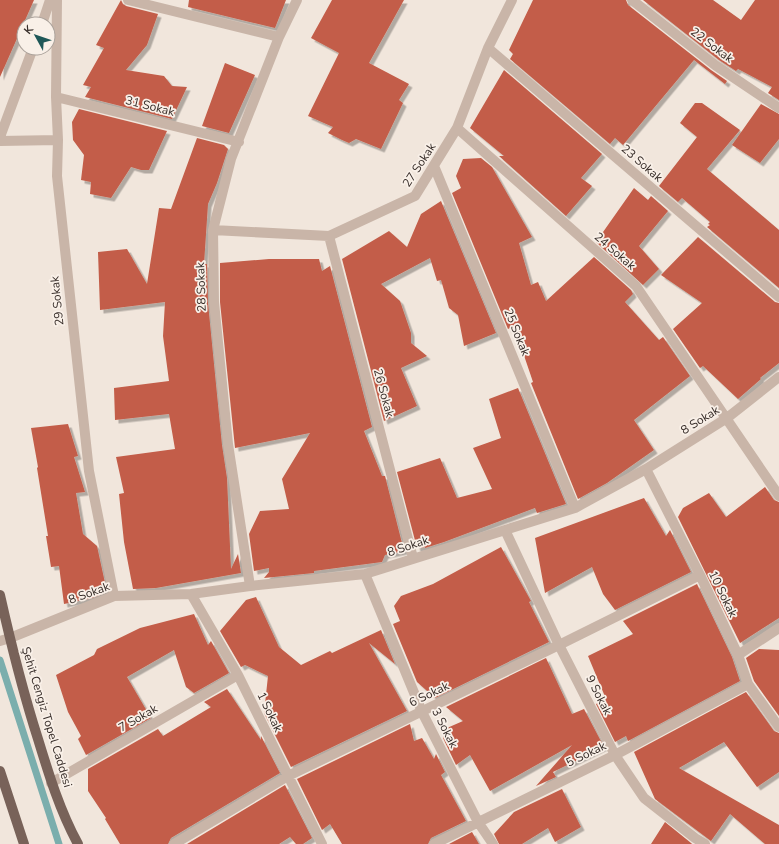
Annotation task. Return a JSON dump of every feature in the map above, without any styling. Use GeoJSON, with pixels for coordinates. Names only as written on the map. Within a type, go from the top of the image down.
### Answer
{"type":"FeatureCollection","features":[{"type":"Feature","properties":{"kind":"main road","name":"Şehit Cengiz Topel Caddesi"},"geometry":{"type":"LineString","coordinates":[[0,595],[5,640],[51,783],[78,844]]}},
{"type":"Feature","properties":{"kind":"main road"},"geometry":{"type":"LineString","coordinates":[[0,771],[24,844]]}},
{"type":"Feature","properties":{"kind":"street"},"geometry":{"type":"LineString","coordinates":[[45,16],[50,0]]}},
{"type":"Feature","properties":{"kind":"street","name":"29 Sokak"},"geometry":{"type":"LineString","coordinates":[[57,0],[57,176],[89,471],[114,596]]}},
{"type":"Feature","properties":{"kind":"street"},"geometry":{"type":"LineString","coordinates":[[128,0],[279,37]]}},
{"type":"Feature","properties":{"kind":"street","name":"28 Sokak"},"geometry":{"type":"LineString","coordinates":[[250,586],[228,444],[214,302],[213,230],[231,159],[239,142],[279,37],[297,0]]}},
{"type":"Feature","properties":{"kind":"street","name":"27 Sokak"},"geometry":{"type":"LineString","coordinates":[[213,230],[329,236],[415,196],[457,128],[488,48],[512,0]]}},
{"type":"Feature","properties":{"kind":"street","name":"22 Sokak"},"geometry":{"type":"LineString","coordinates":[[632,0],[715,65],[779,108]]}},
{"type":"Feature","properties":{"kind":"street","name":"23 Sokak"},"geometry":{"type":"LineString","coordinates":[[488,48],[779,297]]}},
{"type":"Feature","properties":{"kind":"street"},"geometry":{"type":"LineString","coordinates":[[0,137],[30,56]]}},
{"type":"Feature","properties":{"kind":"street","name":"31 Sokak"},"geometry":{"type":"LineString","coordinates":[[56,97],[239,142]]}},
{"type":"Feature","properties":{"kind":"street","name":"24 Sokak"},"geometry":{"type":"LineString","coordinates":[[457,128],[636,286],[779,496]]}},
{"type":"Feature","properties":{"kind":"street"},"geometry":{"type":"LineString","coordinates":[[0,140],[58,140]]}},
{"type":"Feature","properties":{"kind":"street","name":"25 Sokak"},"geometry":{"type":"LineString","coordinates":[[434,166],[575,508]]}},
{"type":"Feature","properties":{"kind":"street","name":"26 Sokak"},"geometry":{"type":"LineString","coordinates":[[329,236],[413,558]]}},
{"type":"Feature","properties":{"kind":"street","name":"8 Sokak"},"geometry":{"type":"LineString","coordinates":[[5,640],[114,596],[191,594],[250,586],[365,574],[575,508],[646,469],[727,418],[779,377]]}},
{"type":"Feature","properties":{"kind":"street","name":"10 Sokak"},"geometry":{"type":"LineString","coordinates":[[646,469],[700,575],[738,655],[748,684],[779,727]]}},
{"type":"Feature","properties":{"kind":"street","name":"9 Sokak"},"geometry":{"type":"LineString","coordinates":[[505,530],[559,645],[614,755],[644,798],[694,841],[705,844]]}},
{"type":"Feature","properties":{"kind":"street","name":"3 Sokak"},"geometry":{"type":"LineString","coordinates":[[365,574],[422,712],[478,822],[493,844]]}},
{"type":"Feature","properties":{"kind":"street","name":"6 Sokak"},"geometry":{"type":"LineString","coordinates":[[174,844],[288,776],[422,712],[700,575]]}},
{"type":"Feature","properties":{"kind":"street","name":"1 Sokak"},"geometry":{"type":"LineString","coordinates":[[191,594],[238,676],[322,844]]}},
{"type":"Feature","properties":{"kind":"street"},"geometry":{"type":"LineString","coordinates":[[738,655],[779,628]]}},
{"type":"Feature","properties":{"kind":"street","name":"7 Sokak"},"geometry":{"type":"LineString","coordinates":[[51,783],[238,676]]}},
{"type":"Feature","properties":{"kind":"street","name":"5 Sokak"},"geometry":{"type":"LineString","coordinates":[[434,844],[614,755],[748,684]]}},
{"type":"Feature","properties":{"kind":"building"},"geometry":{"type":"Polygon","coordinates":[[[0,0],[34,0],[27,16],[16,16],[16,41],[0,77],[0,0]]]}},
{"type":"Feature","properties":{"kind":"building"},"geometry":{"type":"Polygon","coordinates":[[[121,0],[126,6],[158,14],[147,45],[126,70],[164,76],[172,86],[187,87],[172,119],[85,97],[91,87],[83,85],[104,48],[96,45],[121,0]]]}},
{"type":"Feature","properties":{"kind":"building"},"geometry":{"type":"Polygon","coordinates":[[[189,0],[286,0],[275,28],[188,7],[189,0]]]}},
{"type":"Feature","properties":{"kind":"building"},"geometry":{"type":"Polygon","coordinates":[[[332,0],[404,0],[369,63],[409,84],[399,100],[403,103],[381,149],[356,139],[349,143],[342,140],[328,133],[333,127],[308,116],[339,53],[311,38],[332,0]]]}},
{"type":"Feature","properties":{"kind":"building"},"geometry":{"type":"Polygon","coordinates":[[[533,0],[626,0],[628,5],[727,81],[725,84],[694,60],[623,145],[615,138],[610,144],[510,59],[513,54],[509,50],[533,0]]]}},
{"type":"Feature","properties":{"kind":"building"},"geometry":{"type":"Polygon","coordinates":[[[643,0],[713,0],[741,20],[755,0],[779,0],[779,100],[768,93],[772,87],[738,69],[736,71],[719,60],[643,0]]]}},
{"type":"Feature","properties":{"kind":"building"},"geometry":{"type":"Polygon","coordinates":[[[225,63],[255,75],[229,133],[202,126],[225,63]]]}},
{"type":"Feature","properties":{"kind":"building"},"geometry":{"type":"Polygon","coordinates":[[[504,70],[602,154],[581,178],[592,186],[566,216],[499,156],[504,156],[470,128],[504,70]]]}},
{"type":"Feature","properties":{"kind":"building"},"geometry":{"type":"Polygon","coordinates":[[[695,103],[702,103],[740,130],[707,169],[779,230],[779,288],[707,227],[710,225],[708,224],[710,222],[682,198],[678,202],[659,186],[697,137],[680,123],[695,103]]]}},
{"type":"Feature","properties":{"kind":"building"},"geometry":{"type":"Polygon","coordinates":[[[761,104],[779,114],[779,139],[760,163],[732,145],[761,104]]]}},
{"type":"Feature","properties":{"kind":"building"},"geometry":{"type":"Polygon","coordinates":[[[79,109],[167,131],[149,170],[141,170],[131,167],[111,198],[90,194],[91,182],[81,180],[84,155],[73,140],[72,122],[79,109]]]}},
{"type":"Feature","properties":{"kind":"building"},"geometry":{"type":"Polygon","coordinates":[[[197,138],[224,145],[228,149],[217,183],[208,204],[204,264],[207,264],[208,303],[222,445],[227,478],[231,569],[238,554],[241,573],[156,588],[133,589],[124,542],[119,494],[124,493],[116,457],[175,449],[169,414],[115,420],[114,388],[169,381],[163,336],[165,302],[100,310],[98,252],[127,249],[147,284],[159,208],[171,209],[197,138]]]}},
{"type":"Feature","properties":{"kind":"building"},"geometry":{"type":"Polygon","coordinates":[[[481,158],[492,167],[532,237],[519,243],[531,285],[538,282],[546,301],[594,257],[631,290],[633,294],[625,302],[659,340],[663,337],[690,376],[634,420],[654,450],[607,483],[578,499],[531,383],[533,382],[514,326],[508,329],[452,193],[461,188],[456,176],[463,159],[481,158]]]}},
{"type":"Feature","properties":{"kind":"building"},"geometry":{"type":"Polygon","coordinates":[[[634,188],[648,200],[651,196],[668,211],[639,246],[659,269],[643,285],[596,242],[634,188]]]}},
{"type":"Feature","properties":{"kind":"building"},"geometry":{"type":"Polygon","coordinates":[[[441,201],[496,333],[464,346],[458,315],[449,308],[441,280],[437,281],[430,258],[381,284],[400,301],[411,333],[411,343],[427,356],[401,368],[417,406],[384,421],[342,259],[389,231],[407,247],[421,214],[441,201]]]}},
{"type":"Feature","properties":{"kind":"building"},"geometry":{"type":"Polygon","coordinates":[[[698,237],[775,302],[779,303],[779,363],[760,378],[761,379],[738,399],[703,366],[700,368],[673,329],[702,303],[661,275],[698,237]]]}},
{"type":"Feature","properties":{"kind":"building"},"geometry":{"type":"Polygon","coordinates":[[[269,259],[319,259],[322,271],[330,266],[372,427],[364,431],[382,476],[385,476],[404,551],[385,555],[382,562],[314,571],[314,573],[264,578],[269,572],[269,568],[254,571],[249,534],[260,511],[289,509],[282,479],[310,433],[235,448],[220,302],[220,263],[269,259]]]}},
{"type":"Feature","properties":{"kind":"building"},"geometry":{"type":"Polygon","coordinates":[[[518,388],[566,504],[537,513],[535,508],[444,542],[425,548],[417,548],[397,472],[440,458],[457,498],[492,489],[473,448],[501,438],[489,399],[518,388]]]}},
{"type":"Feature","properties":{"kind":"building"},"geometry":{"type":"Polygon","coordinates":[[[68,424],[78,456],[74,457],[85,492],[76,493],[83,534],[97,546],[107,592],[92,598],[64,604],[59,566],[51,567],[46,536],[48,536],[31,428],[68,424]]]}},
{"type":"Feature","properties":{"kind":"building"},"geometry":{"type":"Polygon","coordinates":[[[765,487],[774,500],[779,502],[779,618],[740,643],[678,517],[683,508],[709,493],[726,517],[765,487]]]}},
{"type":"Feature","properties":{"kind":"building"},"geometry":{"type":"Polygon","coordinates":[[[644,498],[666,536],[670,530],[691,572],[615,610],[603,594],[592,567],[545,593],[535,538],[644,498]]]}},
{"type":"Feature","properties":{"kind":"building"},"geometry":{"type":"Polygon","coordinates":[[[501,547],[531,601],[529,602],[549,642],[435,698],[417,682],[393,624],[400,621],[394,606],[401,596],[433,584],[501,547]]]}},
{"type":"Feature","properties":{"kind":"building"},"geometry":{"type":"Polygon","coordinates":[[[697,584],[732,657],[740,681],[628,741],[626,736],[615,742],[596,704],[606,699],[588,656],[633,634],[623,621],[697,584]]]}},
{"type":"Feature","properties":{"kind":"building"},"geometry":{"type":"Polygon","coordinates":[[[256,597],[279,647],[301,665],[330,651],[332,653],[381,630],[395,664],[369,643],[407,711],[291,767],[264,713],[268,676],[245,665],[241,667],[220,631],[246,600],[256,597]]]}},
{"type":"Feature","properties":{"kind":"building"},"geometry":{"type":"Polygon","coordinates":[[[194,614],[208,645],[211,641],[229,673],[194,693],[186,687],[174,650],[127,677],[151,718],[86,755],[78,739],[81,736],[68,712],[56,675],[94,655],[97,649],[140,628],[194,614]]]}},
{"type":"Feature","properties":{"kind":"building"},"geometry":{"type":"Polygon","coordinates":[[[759,649],[779,650],[779,716],[754,681],[746,658],[759,649]]]}},
{"type":"Feature","properties":{"kind":"building"},"geometry":{"type":"Polygon","coordinates":[[[546,658],[572,714],[584,709],[604,747],[553,772],[556,777],[536,786],[572,745],[490,791],[470,755],[456,765],[443,738],[447,728],[463,721],[446,707],[546,658]]]}},
{"type":"Feature","properties":{"kind":"building"},"geometry":{"type":"Polygon","coordinates":[[[227,689],[261,740],[261,736],[280,773],[171,838],[168,844],[120,844],[105,819],[106,818],[88,791],[88,769],[158,729],[163,736],[211,707],[204,702],[227,689]]]}},
{"type":"Feature","properties":{"kind":"building"},"geometry":{"type":"Polygon","coordinates":[[[746,692],[774,731],[779,733],[779,772],[757,787],[724,742],[679,768],[779,825],[779,844],[765,844],[730,814],[711,841],[655,799],[634,752],[746,692]]]}},
{"type":"Feature","properties":{"kind":"building"},"geometry":{"type":"Polygon","coordinates":[[[410,724],[414,741],[422,738],[434,759],[436,754],[445,772],[441,775],[466,821],[431,838],[428,844],[342,844],[330,824],[322,830],[297,779],[410,724]]]}},
{"type":"Feature","properties":{"kind":"building"},"geometry":{"type":"Polygon","coordinates":[[[285,785],[312,838],[303,844],[296,844],[290,837],[279,844],[187,844],[285,785]]]}},
{"type":"Feature","properties":{"kind":"building"},"geometry":{"type":"Polygon","coordinates":[[[562,789],[581,827],[555,842],[548,828],[522,844],[499,844],[494,834],[514,812],[562,789]]]}},
{"type":"Feature","properties":{"kind":"building"},"geometry":{"type":"Polygon","coordinates":[[[665,822],[691,843],[692,844],[651,844],[665,822]]]}},
{"type":"Feature","properties":{"kind":"building"},"geometry":{"type":"Polygon","coordinates":[[[472,832],[479,844],[449,844],[472,832]]]}},
{"type":"Feature","properties":{"kind":"waterway"},"geometry":{"type":"LineString","coordinates":[[0,660],[59,844]]}}]}
